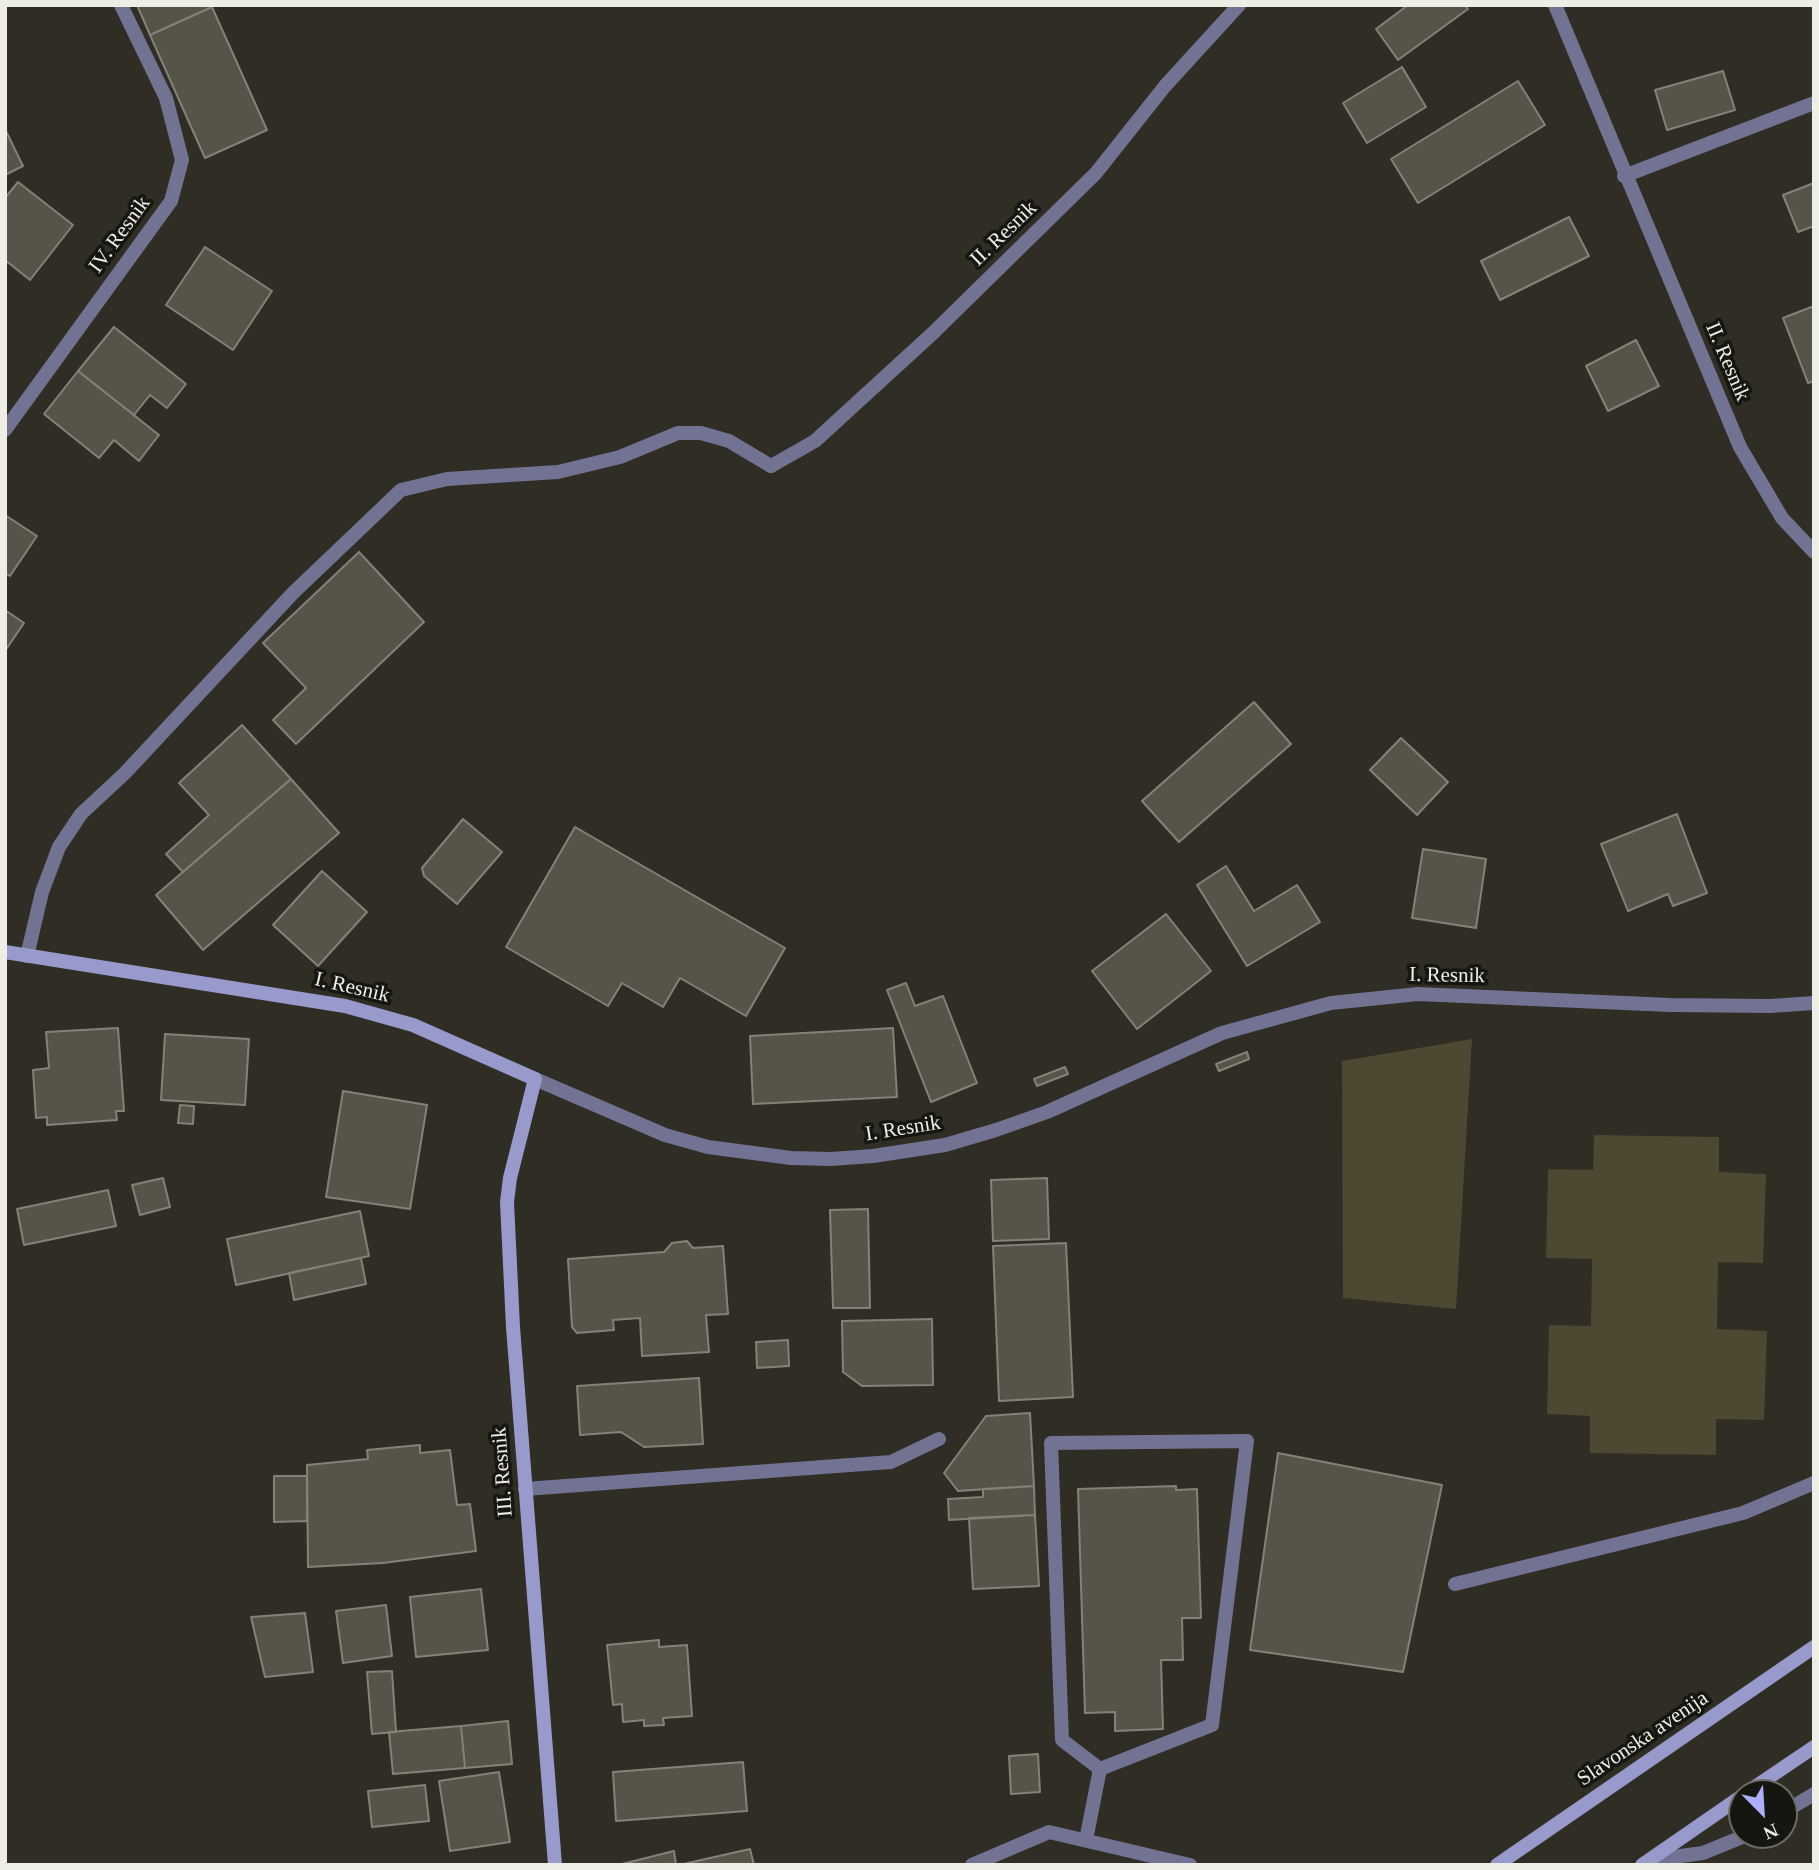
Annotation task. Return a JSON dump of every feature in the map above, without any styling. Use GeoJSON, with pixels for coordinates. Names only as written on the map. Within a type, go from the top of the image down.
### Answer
{"type":"FeatureCollection","features":[{"type":"Feature","properties":{"kind":"street","name":"IV. Resnik"},"geometry":{"type":"LineString","coordinates":[[5,430],[171,201],[182,160],[166,98],[121,5]]}},
{"type":"Feature","properties":{"kind":"street","name":"II. Resnik"},"geometry":{"type":"LineString","coordinates":[[27,956],[42,892],[59,847],[81,814],[125,773],[293,593],[401,490],[447,479],[558,472],[620,457],[678,433],[701,433],[729,441],[771,466],[815,441],[933,333],[1096,173],[1165,86],[1239,5]]}},
{"type":"Feature","properties":{"kind":"street","name":"II. Resnik"},"geometry":{"type":"LineString","coordinates":[[1555,5],[1624,176],[1740,447],[1782,518],[1814,552]]}},
{"type":"Feature","properties":{"kind":"street"},"geometry":{"type":"LineString","coordinates":[[1624,176],[1814,103]]}},
{"type":"Feature","properties":{"kind":"street","name":"I. Resnik"},"geometry":{"type":"LineString","coordinates":[[5,952],[345,1006],[413,1025],[665,1135],[708,1147],[769,1156],[831,1159],[933,1147],[996,1130],[1047,1112],[1222,1033],[1331,1003],[1418,994],[1670,1005],[1770,1006],[1814,1003]]}},
{"type":"Feature","properties":{"kind":"street","name":"III. Resnik"},"geometry":{"type":"LineString","coordinates":[[535,1079],[510,1178],[507,1202],[525,1489],[555,1865]]}},
{"type":"Feature","properties":{"kind":"street"},"geometry":{"type":"LineString","coordinates":[[525,1489],[891,1462],[939,1439]]}},
{"type":"Feature","properties":{"kind":"street"},"geometry":{"type":"LineString","coordinates":[[1247,1441],[1212,1725],[1100,1769],[1062,1740],[1051,1443],[1247,1441]]}},
{"type":"Feature","properties":{"kind":"street"},"geometry":{"type":"LineString","coordinates":[[1455,1584],[1743,1513],[1814,1483]]}},
{"type":"Feature","properties":{"kind":"street","name":"Slavonska avenija"},"geometry":{"type":"LineString","coordinates":[[1497,1865],[1814,1647]]}},
{"type":"Feature","properties":{"kind":"street"},"geometry":{"type":"LineString","coordinates":[[1767,1779],[1814,1747]]}},
{"type":"Feature","properties":{"kind":"street"},"geometry":{"type":"LineString","coordinates":[[1086,1840],[1100,1769]]}},
{"type":"Feature","properties":{"kind":"street"},"geometry":{"type":"LineString","coordinates":[[1798,1804],[1814,1794]]}},
{"type":"Feature","properties":{"kind":"street"},"geometry":{"type":"LineString","coordinates":[[1646,1862],[1728,1806]]}},
{"type":"Feature","properties":{"kind":"street"},"geometry":{"type":"LineString","coordinates":[[972,1865],[1049,1832],[1190,1865]]}},
{"type":"Feature","properties":{"kind":"street"},"geometry":{"type":"LineString","coordinates":[[1646,1862],[1703,1853],[1728,1843]]}},
{"type":"Feature","properties":{"kind":"shaded area"},"geometry":{"type":"Polygon","coordinates":[[[1472,1039],[1456,1309],[1343,1298],[1342,1061],[1472,1039]]]}},
{"type":"Feature","properties":{"kind":"shaded area"},"geometry":{"type":"Polygon","coordinates":[[[1594,1135],[1719,1137],[1719,1172],[1766,1174],[1763,1263],[1718,1262],[1717,1329],[1767,1331],[1764,1420],[1716,1419],[1716,1455],[1590,1453],[1590,1416],[1547,1414],[1549,1325],[1591,1326],[1592,1259],[1546,1258],[1548,1169],[1593,1170],[1594,1135]]]}},
{"type":"Feature","properties":{"kind":"building"},"geometry":{"type":"Polygon","coordinates":[[[137,5],[211,5],[212,7],[150,35],[137,5]]]}},
{"type":"Feature","properties":{"kind":"building"},"geometry":{"type":"Polygon","coordinates":[[[1408,5],[1465,5],[1468,9],[1398,60],[1376,29],[1408,5]]]}},
{"type":"Feature","properties":{"kind":"building"},"geometry":{"type":"Polygon","coordinates":[[[212,7],[267,130],[205,158],[150,35],[212,7]]]}},
{"type":"Feature","properties":{"kind":"building"},"geometry":{"type":"Polygon","coordinates":[[[1402,67],[1426,107],[1367,143],[1343,103],[1402,67]]]}},
{"type":"Feature","properties":{"kind":"building"},"geometry":{"type":"Polygon","coordinates":[[[1723,71],[1735,110],[1667,130],[1655,90],[1723,71]]]}},
{"type":"Feature","properties":{"kind":"building"},"geometry":{"type":"Polygon","coordinates":[[[1518,81],[1545,125],[1418,203],[1391,159],[1518,81]]]}},
{"type":"Feature","properties":{"kind":"building"},"geometry":{"type":"Polygon","coordinates":[[[5,129],[23,166],[5,175],[5,129]]]}},
{"type":"Feature","properties":{"kind":"building"},"geometry":{"type":"Polygon","coordinates":[[[18,182],[73,225],[30,280],[5,260],[5,198],[18,182]]]}},
{"type":"Feature","properties":{"kind":"building"},"geometry":{"type":"Polygon","coordinates":[[[1814,183],[1814,226],[1798,232],[1783,195],[1814,183]]]}},
{"type":"Feature","properties":{"kind":"building"},"geometry":{"type":"Polygon","coordinates":[[[1569,217],[1589,256],[1500,300],[1481,261],[1569,217]]]}},
{"type":"Feature","properties":{"kind":"building"},"geometry":{"type":"Polygon","coordinates":[[[205,247],[272,291],[233,350],[166,305],[205,247]]]}},
{"type":"Feature","properties":{"kind":"building"},"geometry":{"type":"Polygon","coordinates":[[[1814,306],[1814,381],[1808,383],[1783,318],[1814,306]]]}},
{"type":"Feature","properties":{"kind":"building"},"geometry":{"type":"Polygon","coordinates":[[[114,327],[186,384],[167,408],[150,395],[134,415],[78,371],[114,327]]]}},
{"type":"Feature","properties":{"kind":"building"},"geometry":{"type":"Polygon","coordinates":[[[1636,340],[1659,386],[1608,411],[1586,366],[1636,340]]]}},
{"type":"Feature","properties":{"kind":"building"},"geometry":{"type":"Polygon","coordinates":[[[78,371],[159,435],[139,461],[114,440],[99,458],[44,414],[78,371]]]}},
{"type":"Feature","properties":{"kind":"building"},"geometry":{"type":"Polygon","coordinates":[[[5,515],[37,536],[10,576],[5,573],[5,515]]]}},
{"type":"Feature","properties":{"kind":"building"},"geometry":{"type":"Polygon","coordinates":[[[359,552],[424,622],[296,744],[273,720],[306,688],[263,643],[359,552]]]}},
{"type":"Feature","properties":{"kind":"building"},"geometry":{"type":"Polygon","coordinates":[[[5,610],[24,623],[5,651],[5,610]]]}},
{"type":"Feature","properties":{"kind":"building"},"geometry":{"type":"Polygon","coordinates":[[[1254,702],[1291,744],[1179,842],[1142,801],[1254,702]]]}},
{"type":"Feature","properties":{"kind":"building"},"geometry":{"type":"Polygon","coordinates":[[[242,725],[291,779],[183,872],[166,854],[209,815],[179,783],[242,725]]]}},
{"type":"Feature","properties":{"kind":"building"},"geometry":{"type":"Polygon","coordinates":[[[1401,738],[1448,782],[1417,815],[1370,770],[1401,738]]]}},
{"type":"Feature","properties":{"kind":"building"},"geometry":{"type":"Polygon","coordinates":[[[291,779],[339,833],[203,950],[156,895],[291,779]]]}},
{"type":"Feature","properties":{"kind":"building"},"geometry":{"type":"Polygon","coordinates":[[[1677,814],[1707,893],[1673,906],[1668,894],[1628,911],[1601,844],[1677,814]]]}},
{"type":"Feature","properties":{"kind":"building"},"geometry":{"type":"Polygon","coordinates":[[[463,819],[502,852],[457,904],[424,876],[422,868],[463,819]]]}},
{"type":"Feature","properties":{"kind":"building"},"geometry":{"type":"Polygon","coordinates":[[[575,827],[785,948],[746,1016],[680,978],[663,1007],[622,983],[608,1006],[506,947],[575,827]]]}},
{"type":"Feature","properties":{"kind":"building"},"geometry":{"type":"Polygon","coordinates":[[[1423,849],[1486,859],[1476,928],[1412,918],[1423,849]]]}},
{"type":"Feature","properties":{"kind":"building"},"geometry":{"type":"Polygon","coordinates":[[[1226,866],[1254,911],[1297,885],[1320,922],[1247,966],[1197,885],[1226,866]]]}},
{"type":"Feature","properties":{"kind":"building"},"geometry":{"type":"Polygon","coordinates":[[[322,871],[367,912],[318,966],[273,925],[322,871]]]}},
{"type":"Feature","properties":{"kind":"building"},"geometry":{"type":"Polygon","coordinates":[[[1166,914],[1211,971],[1137,1029],[1092,971],[1166,914]]]}},
{"type":"Feature","properties":{"kind":"building"},"geometry":{"type":"Polygon","coordinates":[[[906,983],[915,1006],[943,996],[977,1083],[931,1102],[887,990],[906,983]]]}},
{"type":"Feature","properties":{"kind":"building"},"geometry":{"type":"Polygon","coordinates":[[[118,1028],[124,1111],[116,1111],[117,1120],[47,1125],[47,1117],[36,1118],[33,1070],[49,1068],[46,1032],[118,1028]]]}},
{"type":"Feature","properties":{"kind":"building"},"geometry":{"type":"Polygon","coordinates":[[[893,1028],[897,1097],[753,1104],[750,1036],[893,1028]]]}},
{"type":"Feature","properties":{"kind":"building"},"geometry":{"type":"Polygon","coordinates":[[[165,1034],[249,1039],[245,1105],[161,1100],[165,1034]]]}},
{"type":"Feature","properties":{"kind":"building"},"geometry":{"type":"Polygon","coordinates":[[[1247,1052],[1249,1059],[1219,1071],[1216,1064],[1247,1052]]]}},
{"type":"Feature","properties":{"kind":"building"},"geometry":{"type":"Polygon","coordinates":[[[1065,1067],[1068,1074],[1037,1086],[1034,1079],[1065,1067]]]}},
{"type":"Feature","properties":{"kind":"building"},"geometry":{"type":"Polygon","coordinates":[[[343,1091],[427,1105],[410,1209],[326,1197],[343,1091]]]}},
{"type":"Feature","properties":{"kind":"building"},"geometry":{"type":"Polygon","coordinates":[[[180,1105],[194,1106],[193,1124],[178,1123],[180,1105]]]}},
{"type":"Feature","properties":{"kind":"building"},"geometry":{"type":"Polygon","coordinates":[[[163,1178],[170,1207],[140,1215],[132,1185],[163,1178]]]}},
{"type":"Feature","properties":{"kind":"building"},"geometry":{"type":"Polygon","coordinates":[[[1047,1178],[1049,1239],[993,1241],[991,1180],[1047,1178]]]}},
{"type":"Feature","properties":{"kind":"building"},"geometry":{"type":"Polygon","coordinates":[[[108,1190],[116,1226],[24,1245],[17,1209],[108,1190]]]}},
{"type":"Feature","properties":{"kind":"building"},"geometry":{"type":"Polygon","coordinates":[[[868,1209],[870,1308],[833,1308],[830,1210],[868,1209]]]}},
{"type":"Feature","properties":{"kind":"building"},"geometry":{"type":"Polygon","coordinates":[[[360,1211],[369,1256],[236,1285],[227,1239],[360,1211]]]}},
{"type":"Feature","properties":{"kind":"building"},"geometry":{"type":"Polygon","coordinates":[[[687,1241],[693,1248],[723,1246],[728,1314],[706,1315],[709,1352],[642,1356],[640,1318],[613,1320],[614,1330],[577,1333],[572,1327],[568,1259],[664,1252],[672,1243],[687,1241]]]}},
{"type":"Feature","properties":{"kind":"building"},"geometry":{"type":"Polygon","coordinates":[[[1066,1243],[1073,1397],[999,1401],[993,1246],[1066,1243]]]}},
{"type":"Feature","properties":{"kind":"building"},"geometry":{"type":"Polygon","coordinates":[[[361,1258],[366,1284],[294,1300],[289,1273],[361,1258]]]}},
{"type":"Feature","properties":{"kind":"building"},"geometry":{"type":"Polygon","coordinates":[[[932,1319],[933,1385],[862,1386],[843,1372],[842,1321],[932,1319]]]}},
{"type":"Feature","properties":{"kind":"building"},"geometry":{"type":"Polygon","coordinates":[[[788,1340],[789,1366],[757,1368],[756,1342],[788,1340]]]}},
{"type":"Feature","properties":{"kind":"building"},"geometry":{"type":"Polygon","coordinates":[[[699,1378],[703,1444],[644,1447],[621,1432],[580,1435],[577,1386],[699,1378]]]}},
{"type":"Feature","properties":{"kind":"building"},"geometry":{"type":"Polygon","coordinates":[[[1030,1413],[1034,1486],[958,1491],[944,1473],[986,1416],[1030,1413]]]}},
{"type":"Feature","properties":{"kind":"building"},"geometry":{"type":"Polygon","coordinates":[[[420,1445],[420,1453],[450,1450],[457,1505],[470,1504],[476,1551],[383,1563],[308,1567],[307,1465],[368,1459],[367,1450],[420,1445]]]}},
{"type":"Feature","properties":{"kind":"building"},"geometry":{"type":"Polygon","coordinates":[[[1278,1453],[1442,1485],[1403,1672],[1250,1650],[1278,1453]]]}},
{"type":"Feature","properties":{"kind":"building"},"geometry":{"type":"Polygon","coordinates":[[[274,1476],[307,1476],[307,1521],[274,1522],[274,1476]]]}},
{"type":"Feature","properties":{"kind":"building"},"geometry":{"type":"Polygon","coordinates":[[[1034,1486],[1035,1515],[949,1520],[948,1499],[983,1497],[983,1489],[1034,1486]]]}},
{"type":"Feature","properties":{"kind":"building"},"geometry":{"type":"Polygon","coordinates":[[[1176,1486],[1176,1490],[1197,1489],[1201,1618],[1182,1618],[1183,1660],[1161,1660],[1163,1729],[1115,1731],[1115,1712],[1085,1713],[1078,1489],[1176,1486]]]}},
{"type":"Feature","properties":{"kind":"building"},"geometry":{"type":"Polygon","coordinates":[[[1035,1515],[1039,1586],[973,1589],[969,1518],[1035,1515]]]}},
{"type":"Feature","properties":{"kind":"building"},"geometry":{"type":"Polygon","coordinates":[[[481,1589],[488,1650],[416,1657],[410,1597],[481,1589]]]}},
{"type":"Feature","properties":{"kind":"building"},"geometry":{"type":"Polygon","coordinates":[[[386,1605],[392,1656],[343,1663],[336,1611],[386,1605]]]}},
{"type":"Feature","properties":{"kind":"building"},"geometry":{"type":"Polygon","coordinates":[[[305,1613],[313,1672],[265,1677],[251,1617],[305,1613]]]}},
{"type":"Feature","properties":{"kind":"building"},"geometry":{"type":"Polygon","coordinates":[[[659,1640],[659,1647],[687,1645],[692,1716],[663,1718],[664,1725],[644,1726],[644,1720],[623,1722],[622,1704],[613,1705],[607,1645],[659,1640]]]}},
{"type":"Feature","properties":{"kind":"building"},"geometry":{"type":"Polygon","coordinates":[[[392,1671],[396,1732],[372,1734],[367,1672],[392,1671]]]}},
{"type":"Feature","properties":{"kind":"building"},"geometry":{"type":"Polygon","coordinates":[[[508,1721],[512,1764],[465,1768],[461,1726],[508,1721]]]}},
{"type":"Feature","properties":{"kind":"building"},"geometry":{"type":"Polygon","coordinates":[[[461,1726],[465,1768],[393,1774],[389,1732],[461,1726]]]}},
{"type":"Feature","properties":{"kind":"building"},"geometry":{"type":"Polygon","coordinates":[[[1038,1754],[1040,1792],[1011,1794],[1009,1756],[1038,1754]]]}},
{"type":"Feature","properties":{"kind":"building"},"geometry":{"type":"Polygon","coordinates":[[[743,1762],[747,1811],[616,1821],[613,1772],[743,1762]]]}},
{"type":"Feature","properties":{"kind":"building"},"geometry":{"type":"Polygon","coordinates":[[[499,1772],[510,1842],[450,1851],[439,1781],[499,1772]]]}},
{"type":"Feature","properties":{"kind":"building"},"geometry":{"type":"Polygon","coordinates":[[[425,1785],[429,1821],[372,1827],[368,1791],[425,1785]]]}},
{"type":"Feature","properties":{"kind":"building"},"geometry":{"type":"Polygon","coordinates":[[[750,1849],[754,1865],[679,1865],[750,1849]]]}},
{"type":"Feature","properties":{"kind":"building"},"geometry":{"type":"Polygon","coordinates":[[[674,1851],[676,1865],[618,1865],[674,1851]]]}}]}
